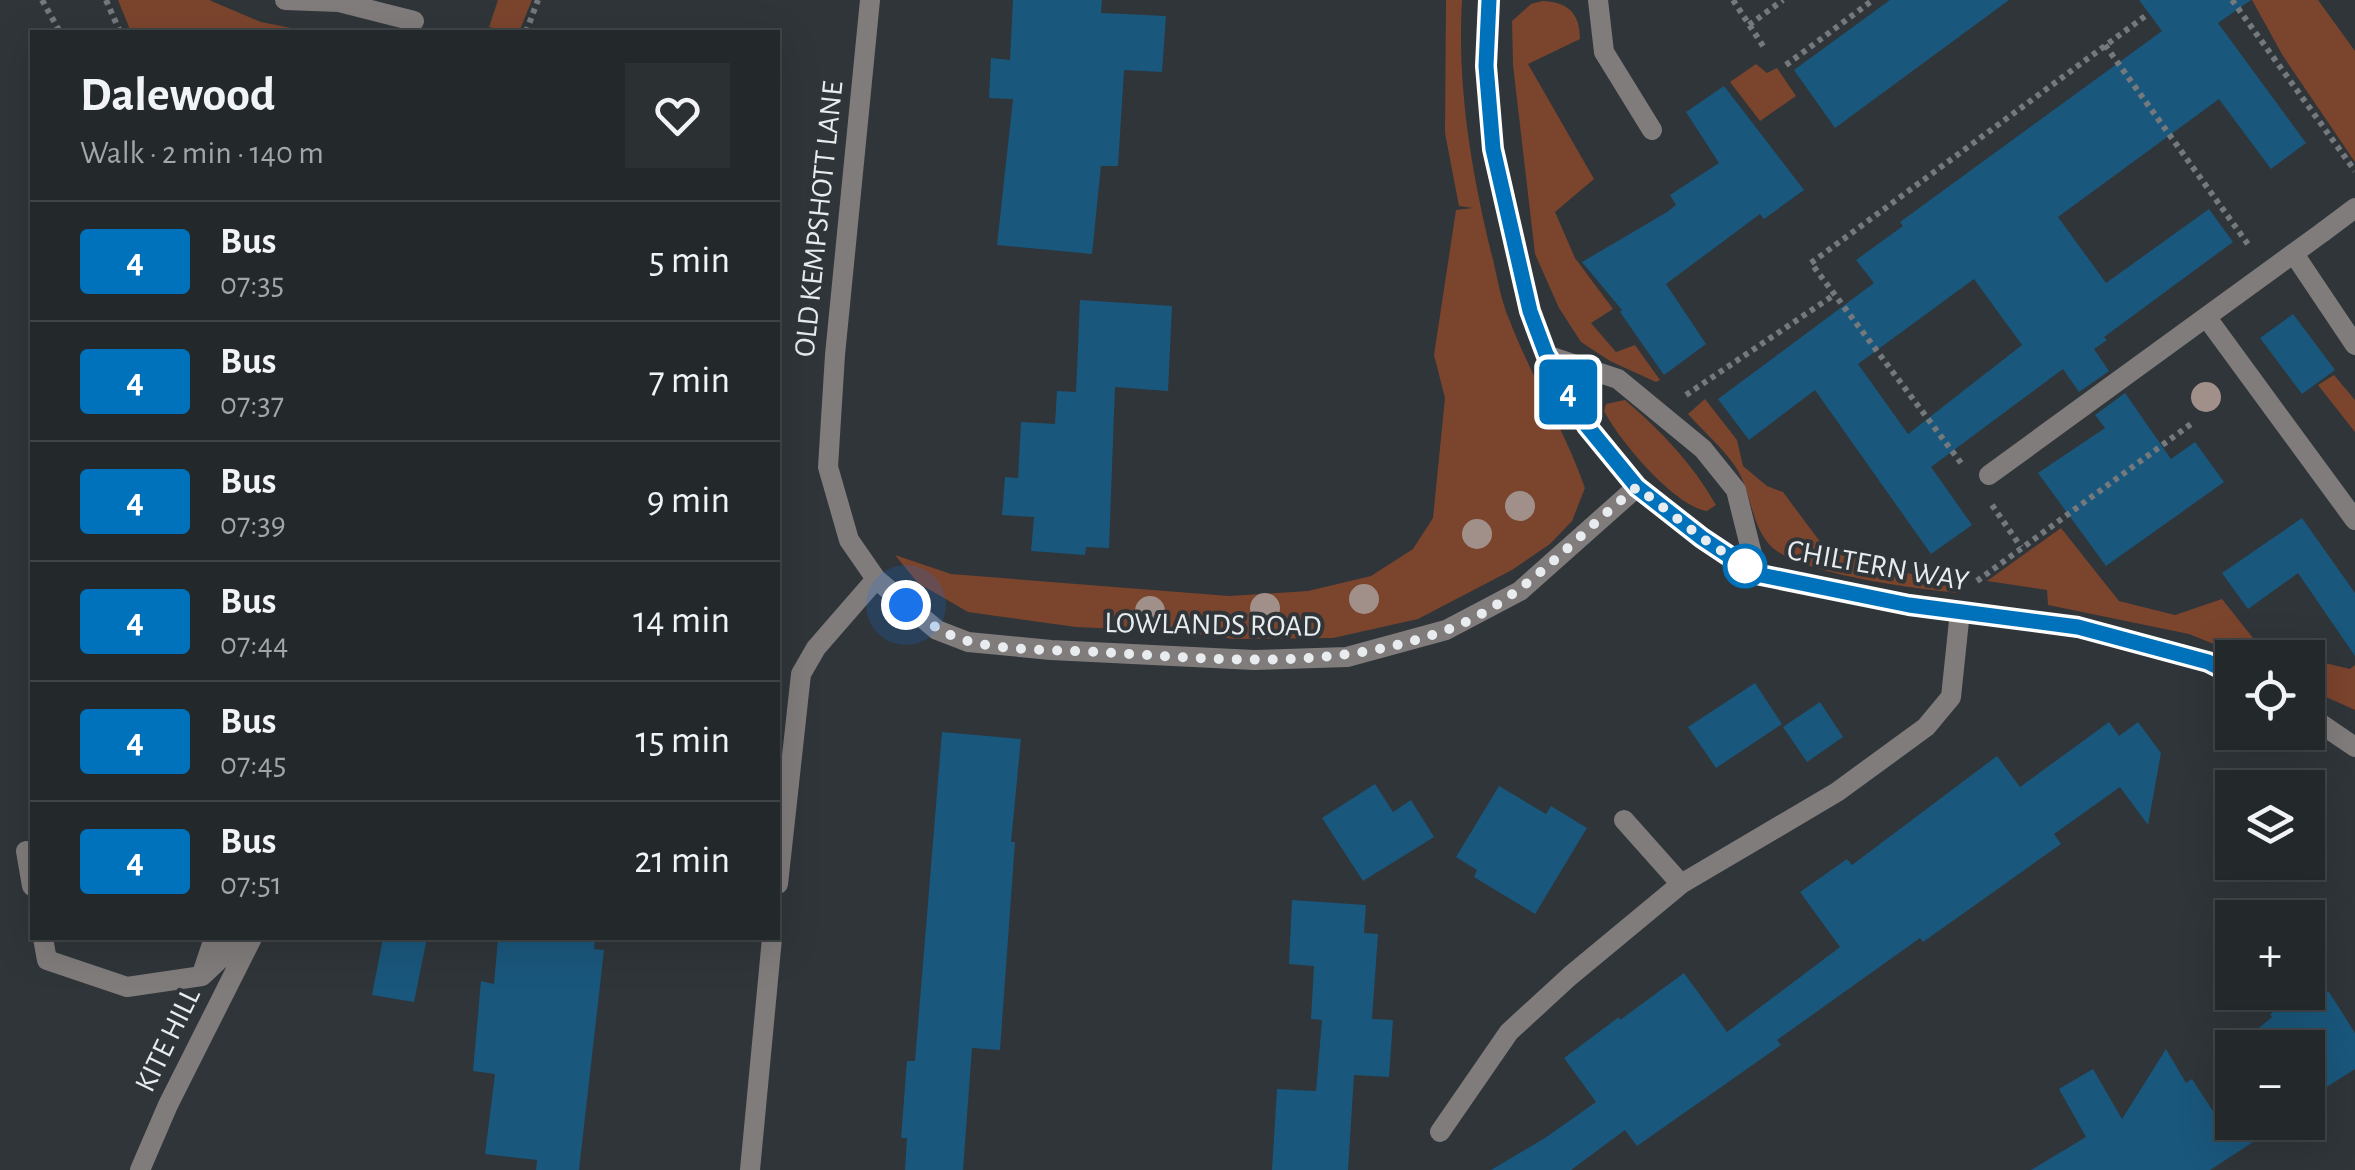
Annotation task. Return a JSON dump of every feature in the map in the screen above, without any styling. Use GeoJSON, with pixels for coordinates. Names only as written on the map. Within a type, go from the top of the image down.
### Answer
{"type":"FeatureCollection","features":[{"type":"Feature","properties":{"kind":"street"},"geometry":{"type":"LineString","coordinates":[[285,0],[339,2],[414,21]]}},
{"type":"Feature","properties":{"kind":"street","name":"OLD KEMPSHOTT LANE"},"geometry":{"type":"LineString","coordinates":[[870,0],[835,354],[828,467],[849,540],[876,579]]}},
{"type":"Feature","properties":{"kind":"street","name":"CHILTERN WAY"},"geometry":{"type":"LineString","coordinates":[[1490,0],[1486,66],[1493,149],[1530,311],[1546,354],[1587,426],[1637,487],[1756,574],[1834,592],[2078,627],[2215,666]]}},
{"type":"Feature","properties":{"kind":"street"},"geometry":{"type":"LineString","coordinates":[[1598,0],[1604,52],[1652,130]]}},
{"type":"Feature","properties":{"kind":"street"},"geometry":{"type":"LineString","coordinates":[[1989,475],[2355,208]]}},
{"type":"Feature","properties":{"kind":"street"},"geometry":{"type":"LineString","coordinates":[[2294,254],[2355,345]]}},
{"type":"Feature","properties":{"kind":"street"},"geometry":{"type":"LineString","coordinates":[[2207,318],[2355,520]]}},
{"type":"Feature","properties":{"kind":"street"},"geometry":{"type":"LineString","coordinates":[[1546,354],[1618,379],[1703,450],[1736,490],[1756,574]]}},
{"type":"Feature","properties":{"kind":"street","name":"LOWLANDS ROAD"},"geometry":{"type":"LineString","coordinates":[[876,579],[937,630],[968,642],[1254,660],[1347,657],[1446,630],[1520,591],[1637,487]]}},
{"type":"Feature","properties":{"kind":"street"},"geometry":{"type":"LineString","coordinates":[[780,866],[801,674],[816,648],[876,579]]}},
{"type":"Feature","properties":{"kind":"street"},"geometry":{"type":"LineString","coordinates":[[1440,1132],[1509,1032],[1681,884],[1837,792],[1926,727],[1951,697],[1960,611]]}},
{"type":"Feature","properties":{"kind":"street"},"geometry":{"type":"LineString","coordinates":[[2325,726],[2355,746]]}},
{"type":"Feature","properties":{"kind":"street"},"geometry":{"type":"LineString","coordinates":[[1624,820],[1681,884]]}},
{"type":"Feature","properties":{"kind":"street"},"geometry":{"type":"LineString","coordinates":[[26,851],[30,874]]}},
{"type":"Feature","properties":{"kind":"street","name":"KITE HILL"},"geometry":{"type":"LineString","coordinates":[[43,940],[47,960],[127,987],[202,976],[240,940]]}},
{"type":"Feature","properties":{"kind":"street"},"geometry":{"type":"LineString","coordinates":[[202,976],[213,940]]}},
{"type":"Feature","properties":{"kind":"street","name":"KITE HILL"},"geometry":{"type":"LineString","coordinates":[[140,1170],[251,940]]}},
{"type":"Feature","properties":{"kind":"street"},"geometry":{"type":"LineString","coordinates":[[750,1170],[772,940]]}},
{"type":"Feature","properties":{"kind":"path"},"geometry":{"type":"LineString","coordinates":[[42,0],[59,30]]}},
{"type":"Feature","properties":{"kind":"path"},"geometry":{"type":"LineString","coordinates":[[106,0],[119,30]]}},
{"type":"Feature","properties":{"kind":"path"},"geometry":{"type":"LineString","coordinates":[[527,30],[538,0]]}},
{"type":"Feature","properties":{"kind":"path"},"geometry":{"type":"LineString","coordinates":[[1733,0],[1764,49]]}},
{"type":"Feature","properties":{"kind":"path"},"geometry":{"type":"LineString","coordinates":[[1749,25],[1783,0]]}},
{"type":"Feature","properties":{"kind":"path"},"geometry":{"type":"LineString","coordinates":[[1786,64],[1873,0]]}},
{"type":"Feature","properties":{"kind":"path"},"geometry":{"type":"LineString","coordinates":[[2232,0],[2355,171]]}},
{"type":"Feature","properties":{"kind":"path"},"geometry":{"type":"LineString","coordinates":[[1967,472],[1811,263],[2148,14]]}},
{"type":"Feature","properties":{"kind":"path"},"geometry":{"type":"LineString","coordinates":[[2105,45],[2268,272]]}},
{"type":"Feature","properties":{"kind":"path"},"geometry":{"type":"LineString","coordinates":[[1680,399],[1834,295]]}},
{"type":"Feature","properties":{"kind":"path"},"geometry":{"type":"LineString","coordinates":[[1968,588],[2191,424]]}},
{"type":"Feature","properties":{"kind":"path"},"geometry":{"type":"LineString","coordinates":[[1987,499],[2021,548]]}},
{"type":"Feature","properties":{"kind":"shaded area"},"geometry":{"type":"Polygon","coordinates":[[[118,0],[209,0],[261,22],[292,30],[130,30],[118,0]]]}},
{"type":"Feature","properties":{"kind":"shaded area"},"geometry":{"type":"Polygon","coordinates":[[[498,0],[532,0],[520,30],[489,27],[498,0]]]}},
{"type":"Feature","properties":{"kind":"shaded area"},"geometry":{"type":"Polygon","coordinates":[[[1446,0],[1462,0],[1467,127],[1503,303],[1585,488],[1572,521],[1550,544],[1512,570],[1418,619],[1333,638],[1234,639],[1076,627],[968,612],[918,583],[895,555],[951,574],[1229,596],[1308,591],[1371,576],[1413,549],[1433,518],[1445,398],[1434,355],[1456,210],[1473,208],[1459,206],[1445,133],[1446,0]]]}},
{"type":"Feature","properties":{"kind":"shaded area"},"geometry":{"type":"Polygon","coordinates":[[[2252,0],[2318,0],[2355,51],[2355,162],[2283,56],[2252,0]]]}},
{"type":"Feature","properties":{"kind":"shaded area"},"geometry":{"type":"Polygon","coordinates":[[[1542,1],[1565,6],[1575,15],[1580,39],[1528,64],[1594,179],[1555,212],[1575,258],[1613,309],[1591,323],[1616,352],[1635,345],[1660,380],[1656,382],[1610,361],[1581,342],[1559,308],[1535,254],[1513,65],[1512,21],[1531,4],[1542,1]]]}},
{"type":"Feature","properties":{"kind":"shaded area"},"geometry":{"type":"Polygon","coordinates":[[[1756,64],[1767,73],[1777,68],[1796,96],[1760,121],[1730,82],[1756,64]]]}},
{"type":"Feature","properties":{"kind":"shaded area"},"geometry":{"type":"Polygon","coordinates":[[[2334,375],[2355,400],[2355,432],[2318,385],[2334,375]]]}},
{"type":"Feature","properties":{"kind":"shaded area"},"geometry":{"type":"Polygon","coordinates":[[[1705,399],[1737,440],[1743,466],[1767,486],[1783,492],[1824,547],[1934,581],[1957,571],[1970,578],[1959,593],[1916,588],[1828,571],[1781,554],[1762,534],[1735,466],[1688,414],[1705,399]]]}},
{"type":"Feature","properties":{"kind":"shaded area"},"geometry":{"type":"Polygon","coordinates":[[[1625,400],[1675,448],[1716,505],[1707,511],[1679,497],[1634,454],[1604,411],[1606,404],[1625,400]]]}},
{"type":"Feature","properties":{"kind":"shaded area"},"geometry":{"type":"Polygon","coordinates":[[[2061,528],[2119,601],[2175,615],[2222,599],[2255,640],[2215,640],[2215,644],[2189,634],[2048,605],[2047,590],[1987,581],[2061,528]]]}},
{"type":"Feature","properties":{"kind":"shaded area"},"geometry":{"type":"Polygon","coordinates":[[[2325,663],[2350,669],[2355,665],[2355,710],[2325,697],[2325,663]]]}},
{"type":"Feature","properties":{"kind":"building"},"geometry":{"type":"Polygon","coordinates":[[[1013,0],[1102,0],[1101,13],[1166,16],[1162,72],[1124,70],[1118,166],[1101,166],[1092,254],[997,245],[1013,99],[989,98],[991,58],[1010,60],[1013,0]]]}},
{"type":"Feature","properties":{"kind":"building"},"geometry":{"type":"Polygon","coordinates":[[[1890,0],[2009,0],[1835,128],[1794,70],[1890,0]]]}},
{"type":"Feature","properties":{"kind":"building"},"geometry":{"type":"Polygon","coordinates":[[[2139,0],[2251,0],[2218,23],[2306,143],[2271,169],[2219,99],[2058,217],[2106,283],[2209,209],[2233,242],[2104,337],[2107,340],[2094,349],[2109,371],[2079,392],[2063,369],[1931,467],[1972,525],[1931,554],[1815,390],[1749,440],[1718,399],[1874,283],[1856,260],[1903,226],[1900,222],[2162,31],[2139,0]],[[1974,279],[1858,364],[1908,434],[2022,345],[1974,279]]]}},
{"type":"Feature","properties":{"kind":"building"},"geometry":{"type":"Polygon","coordinates":[[[1724,86],[1804,190],[1764,219],[1760,214],[1666,284],[1706,344],[1664,375],[1622,310],[1582,262],[1667,212],[1676,205],[1670,195],[1719,163],[1686,112],[1724,86]]]}},
{"type":"Feature","properties":{"kind":"building"},"geometry":{"type":"Polygon","coordinates":[[[1080,300],[1172,306],[1168,391],[1115,387],[1109,548],[1086,547],[1085,555],[1031,551],[1034,517],[1002,515],[1005,477],[1018,478],[1021,422],[1055,424],[1057,391],[1076,392],[1080,300]]]}},
{"type":"Feature","properties":{"kind":"building"},"geometry":{"type":"Polygon","coordinates":[[[2293,314],[2335,370],[2302,394],[2260,338],[2293,314]]]}},
{"type":"Feature","properties":{"kind":"building"},"geometry":{"type":"Polygon","coordinates":[[[2125,393],[2171,459],[2195,442],[2224,482],[2106,566],[2038,473],[2105,428],[2095,415],[2125,393]]]}},
{"type":"Feature","properties":{"kind":"building"},"geometry":{"type":"Polygon","coordinates":[[[2302,518],[2355,593],[2355,656],[2298,573],[2248,609],[2222,573],[2302,518]]]}},
{"type":"Feature","properties":{"kind":"building"},"geometry":{"type":"Polygon","coordinates":[[[1755,683],[1782,724],[1716,768],[1688,727],[1755,683]]]}},
{"type":"Feature","properties":{"kind":"building"},"geometry":{"type":"Polygon","coordinates":[[[1820,702],[1843,737],[1807,762],[1783,727],[1820,702]]]}},
{"type":"Feature","properties":{"kind":"building"},"geometry":{"type":"Polygon","coordinates":[[[2109,722],[2119,736],[2138,722],[2161,753],[2148,825],[2120,787],[2054,834],[2061,844],[1923,942],[1920,938],[1777,1040],[1781,1045],[1637,1146],[1625,1130],[1571,1170],[1491,1170],[1596,1102],[1564,1058],[1619,1017],[1620,1020],[1684,973],[1727,1032],[1840,947],[1800,892],[1847,859],[1852,865],[1997,756],[2020,787],[2109,722]]]}},
{"type":"Feature","properties":{"kind":"building"},"geometry":{"type":"Polygon","coordinates":[[[942,732],[1021,739],[1011,842],[1015,842],[1000,1050],[972,1048],[963,1170],[905,1170],[907,1138],[901,1138],[907,1061],[915,1061],[942,732]]]}},
{"type":"Feature","properties":{"kind":"building"},"geometry":{"type":"Polygon","coordinates":[[[1375,784],[1393,812],[1411,800],[1434,837],[1363,881],[1322,818],[1375,784]]]}},
{"type":"Feature","properties":{"kind":"building"},"geometry":{"type":"Polygon","coordinates":[[[1499,786],[1546,814],[1551,806],[1587,828],[1535,914],[1474,877],[1477,870],[1456,857],[1499,786]]]}},
{"type":"Feature","properties":{"kind":"building"},"geometry":{"type":"Polygon","coordinates":[[[1292,900],[1366,905],[1364,933],[1378,934],[1372,1019],[1393,1020],[1389,1077],[1354,1075],[1348,1170],[1272,1170],[1277,1089],[1316,1091],[1322,1020],[1311,1019],[1314,966],[1289,964],[1292,900]]]}},
{"type":"Feature","properties":{"kind":"building"},"geometry":{"type":"Polygon","coordinates":[[[383,940],[427,940],[414,1002],[372,995],[383,940]]]}},
{"type":"Feature","properties":{"kind":"building"},"geometry":{"type":"Polygon","coordinates":[[[498,940],[595,940],[594,949],[604,950],[579,1170],[536,1170],[537,1160],[485,1154],[495,1074],[473,1071],[481,981],[494,984],[498,940]]]}},
{"type":"Feature","properties":{"kind":"building"},"geometry":{"type":"Polygon","coordinates":[[[2325,992],[2329,992],[2355,1033],[2355,1069],[2325,1088],[2325,1030],[2256,1030],[2272,1017],[2270,1014],[2276,1010],[2325,1010],[2325,992]]]}},
{"type":"Feature","properties":{"kind":"building"},"geometry":{"type":"Polygon","coordinates":[[[2166,1049],[2186,1083],[2192,1079],[2215,1114],[2215,1140],[2256,1140],[2210,1170],[2031,1170],[2086,1137],[2059,1089],[2093,1069],[2122,1119],[2166,1049]]]}},
{"type":"Feature","properties":{"kind":"bus line","name":"4"},"geometry":{"type":"LineString","coordinates":[[1489,0],[1486,66],[1493,149],[1530,311],[1546,354],[1587,426],[1637,487],[1756,574],[1909,605],[2078,627],[2215,666]]}},
{"type":"Feature","properties":{"kind":"route"},"geometry":{"type":"LineString","coordinates":[[906,605],[937,630],[968,642],[1254,660],[1347,657],[1446,630],[1520,591],[1637,487],[1756,574],[1745,566]]}}]}
